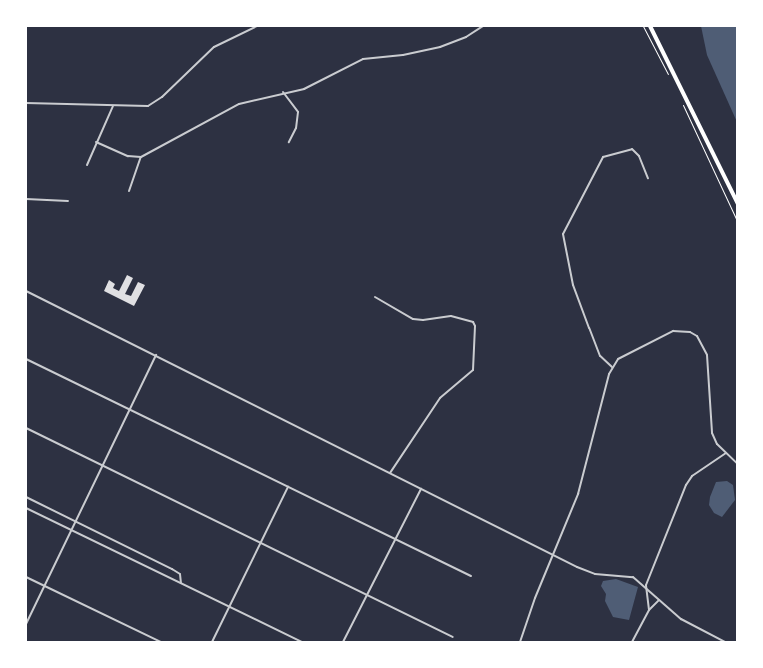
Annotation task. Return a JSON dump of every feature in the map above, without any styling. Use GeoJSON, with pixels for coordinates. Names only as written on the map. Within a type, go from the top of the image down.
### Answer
{"type":"FeatureCollection","features":[{"type":"Feature","properties":{"kind":"main road"},"geometry":{"type":"LineString","coordinates":[[650,26],[738,204]]}},
{"type":"Feature","properties":{"kind":"street"},"geometry":{"type":"LineString","coordinates":[[26,103],[145,107],[153,104],[214,47],[257,26]]}},
{"type":"Feature","properties":{"kind":"street"},"geometry":{"type":"LineString","coordinates":[[96,142],[128,156],[141,157],[229,109],[304,89],[363,59],[403,55],[448,44],[466,37],[483,26]]}},
{"type":"Feature","properties":{"kind":"street"},"geometry":{"type":"LineString","coordinates":[[284,93],[298,112],[296,128],[289,142]]}},
{"type":"Feature","properties":{"kind":"street"},"geometry":{"type":"LineString","coordinates":[[87,165],[113,106]]}},
{"type":"Feature","properties":{"kind":"street"},"geometry":{"type":"LineString","coordinates":[[612,367],[600,356],[585,317],[571,277],[563,241],[564,230],[603,157],[632,149],[639,156],[648,178]]}},
{"type":"Feature","properties":{"kind":"street"},"geometry":{"type":"LineString","coordinates":[[129,191],[141,157]]}},
{"type":"Feature","properties":{"kind":"street"},"geometry":{"type":"LineString","coordinates":[[26,198],[68,201]]}},
{"type":"Feature","properties":{"kind":"street"},"geometry":{"type":"LineString","coordinates":[[26,291],[587,572],[602,575],[626,575],[646,585],[659,600],[688,623],[725,642]]}},
{"type":"Feature","properties":{"kind":"street"},"geometry":{"type":"LineString","coordinates":[[375,297],[413,319],[423,321],[452,316],[473,322],[476,326],[473,370],[440,398],[390,474]]}},
{"type":"Feature","properties":{"kind":"street"},"geometry":{"type":"LineString","coordinates":[[520,642],[584,475],[612,367],[622,356],[667,333],[684,331],[697,336],[707,355],[710,428],[714,439],[738,464]]}},
{"type":"Feature","properties":{"kind":"street"},"geometry":{"type":"LineString","coordinates":[[26,624],[156,355]]}},
{"type":"Feature","properties":{"kind":"street"},"geometry":{"type":"LineString","coordinates":[[26,359],[471,576]]}},
{"type":"Feature","properties":{"kind":"street"},"geometry":{"type":"LineString","coordinates":[[26,428],[453,637]]}},
{"type":"Feature","properties":{"kind":"street"},"geometry":{"type":"LineString","coordinates":[[649,610],[646,585],[686,485],[692,476],[726,453]]}},
{"type":"Feature","properties":{"kind":"street"},"geometry":{"type":"LineString","coordinates":[[212,642],[288,487]]}},
{"type":"Feature","properties":{"kind":"street"},"geometry":{"type":"LineString","coordinates":[[343,642],[421,489]]}},
{"type":"Feature","properties":{"kind":"street"},"geometry":{"type":"LineString","coordinates":[[26,497],[172,569],[180,574],[181,583]]}},
{"type":"Feature","properties":{"kind":"street"},"geometry":{"type":"LineString","coordinates":[[26,508],[303,642]]}},
{"type":"Feature","properties":{"kind":"street"},"geometry":{"type":"LineString","coordinates":[[26,577],[161,642]]}},
{"type":"Feature","properties":{"kind":"street"},"geometry":{"type":"LineString","coordinates":[[632,642],[649,610],[659,600]]}},
{"type":"Feature","properties":{"kind":"path"},"geometry":{"type":"LineString","coordinates":[[643,26],[670,78]]}},
{"type":"Feature","properties":{"kind":"path"},"geometry":{"type":"LineString","coordinates":[[682,99],[738,223]]}},
{"type":"Feature","properties":{"kind":"water"},"geometry":{"type":"Polygon","coordinates":[[[701,26],[737,26],[737,122],[707,55],[701,26]]]}},
{"type":"Feature","properties":{"kind":"water"},"geometry":{"type":"Polygon","coordinates":[[[727,481],[733,485],[735,500],[722,517],[714,513],[709,505],[710,497],[716,482],[727,481]]]}},
{"type":"Feature","properties":{"kind":"water"},"geometry":{"type":"Polygon","coordinates":[[[616,579],[638,587],[629,620],[613,617],[605,601],[606,594],[601,586],[603,581],[616,579]]]}},
{"type":"Feature","properties":{"kind":"building"},"geometry":{"type":"Polygon","coordinates":[[[127,275],[133,278],[125,294],[131,296],[138,282],[145,285],[134,306],[104,291],[109,280],[115,284],[113,288],[119,291],[127,275]]]}}]}
